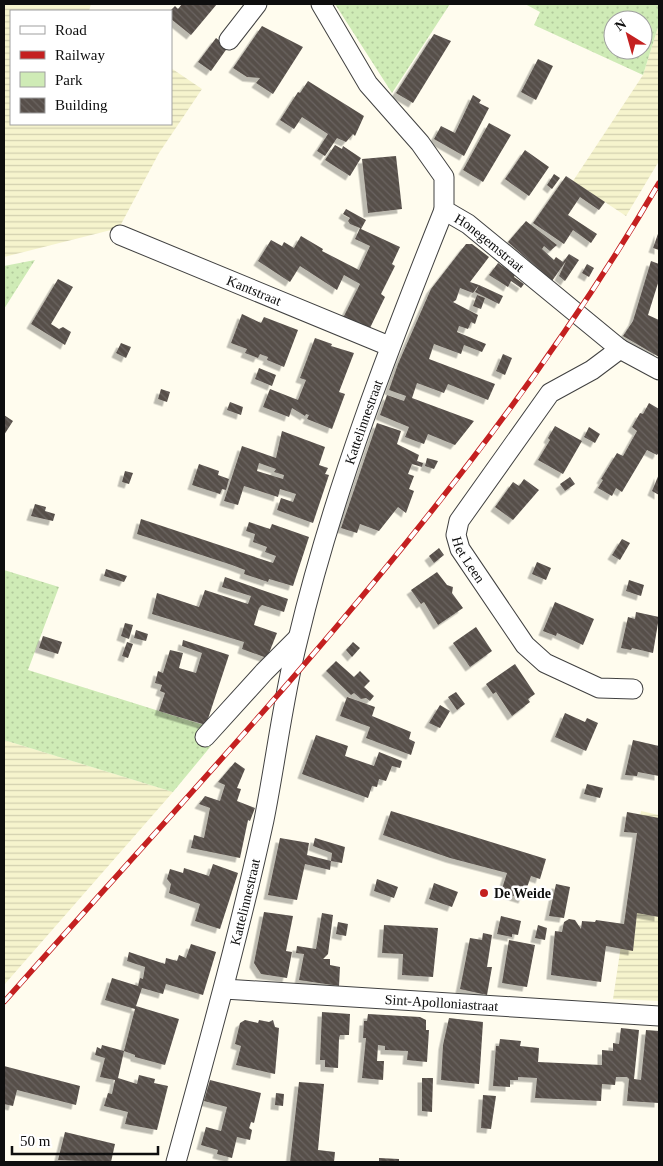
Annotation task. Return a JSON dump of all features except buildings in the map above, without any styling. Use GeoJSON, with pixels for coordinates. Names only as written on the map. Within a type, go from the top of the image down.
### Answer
{"type":"FeatureCollection","features":[{"type":"Feature","properties":{"kind":"street"},"geometry":{"type":"LineString","coordinates":[[229,40],[256,4]]}},
{"type":"Feature","properties":{"kind":"street","name":"Honegemstraat"},"geometry":{"type":"LineString","coordinates":[[321,4],[368,84],[420,143],[444,177],[444,210],[468,224],[620,349],[659,370]]}},
{"type":"Feature","properties":{"kind":"street","name":"Kattelinnestraat"},"geometry":{"type":"LineString","coordinates":[[176,1162],[224,989],[264,820],[297,639],[325,540],[389,346],[444,210]]}},
{"type":"Feature","properties":{"kind":"street","name":"Kantstraat"},"geometry":{"type":"LineString","coordinates":[[120,235],[389,346]]}},
{"type":"Feature","properties":{"kind":"street","name":"Het Leen"},"geometry":{"type":"LineString","coordinates":[[620,349],[592,370],[550,393],[459,521],[456,534],[460,550],[519,637],[545,663],[599,688],[633,689]]}},
{"type":"Feature","properties":{"kind":"street","name":"Kattelinnestraat"},"geometry":{"type":"LineString","coordinates":[[205,738],[264,672],[297,639]]}},
{"type":"Feature","properties":{"kind":"street","name":"Sint-Apolloniastraat"},"geometry":{"type":"LineString","coordinates":[[224,989],[659,1016]]}},
{"type":"Feature","properties":{"kind":"shaded area"},"geometry":{"type":"Polygon","coordinates":[[[4,4],[91,4],[89,10],[10,10],[10,125],[172,125],[172,69],[202,89],[159,153],[119,228],[4,257],[4,4]]]}},
{"type":"Feature","properties":{"kind":"shaded area"},"geometry":{"type":"Polygon","coordinates":[[[659,24],[659,161],[626,216],[573,181],[643,75],[648,60],[653,60],[653,43],[659,24]]]}},
{"type":"Feature","properties":{"kind":"shaded area"},"geometry":{"type":"Polygon","coordinates":[[[4,740],[173,792],[4,985],[4,740]]]}},
{"type":"Feature","properties":{"kind":"shaded area"},"geometry":{"type":"Polygon","coordinates":[[[641,811],[659,815],[659,1001],[613,999],[641,811]]]}},
{"type":"Feature","properties":{"kind":"green space"},"geometry":{"type":"Polygon","coordinates":[[[335,4],[450,4],[392,93],[335,4]]]}},
{"type":"Feature","properties":{"kind":"green space"},"geometry":{"type":"Polygon","coordinates":[[[525,4],[659,4],[659,24],[653,43],[653,10],[603,10],[603,57],[534,25],[540,12],[525,4]]]}},
{"type":"Feature","properties":{"kind":"green space"},"geometry":{"type":"Polygon","coordinates":[[[610,60],[648,60],[643,75],[610,60]]]}},
{"type":"Feature","properties":{"kind":"green space"},"geometry":{"type":"Polygon","coordinates":[[[35,260],[4,309],[4,266],[35,260]]]}},
{"type":"Feature","properties":{"kind":"green space"},"geometry":{"type":"Polygon","coordinates":[[[4,570],[59,587],[28,670],[207,726],[199,736],[211,746],[173,792],[4,740],[4,570]]]}},
{"type":"Feature","properties":{"kind":"railway"},"geometry":{"type":"LineString","coordinates":[[4,1002],[267,708],[435,507],[515,402],[590,295],[659,183]]}},
{"type":"Feature","properties":{"kind":"place","name":"De Weide"},"geometry":{"type":"Point","coordinates":[484,893]}}]}
